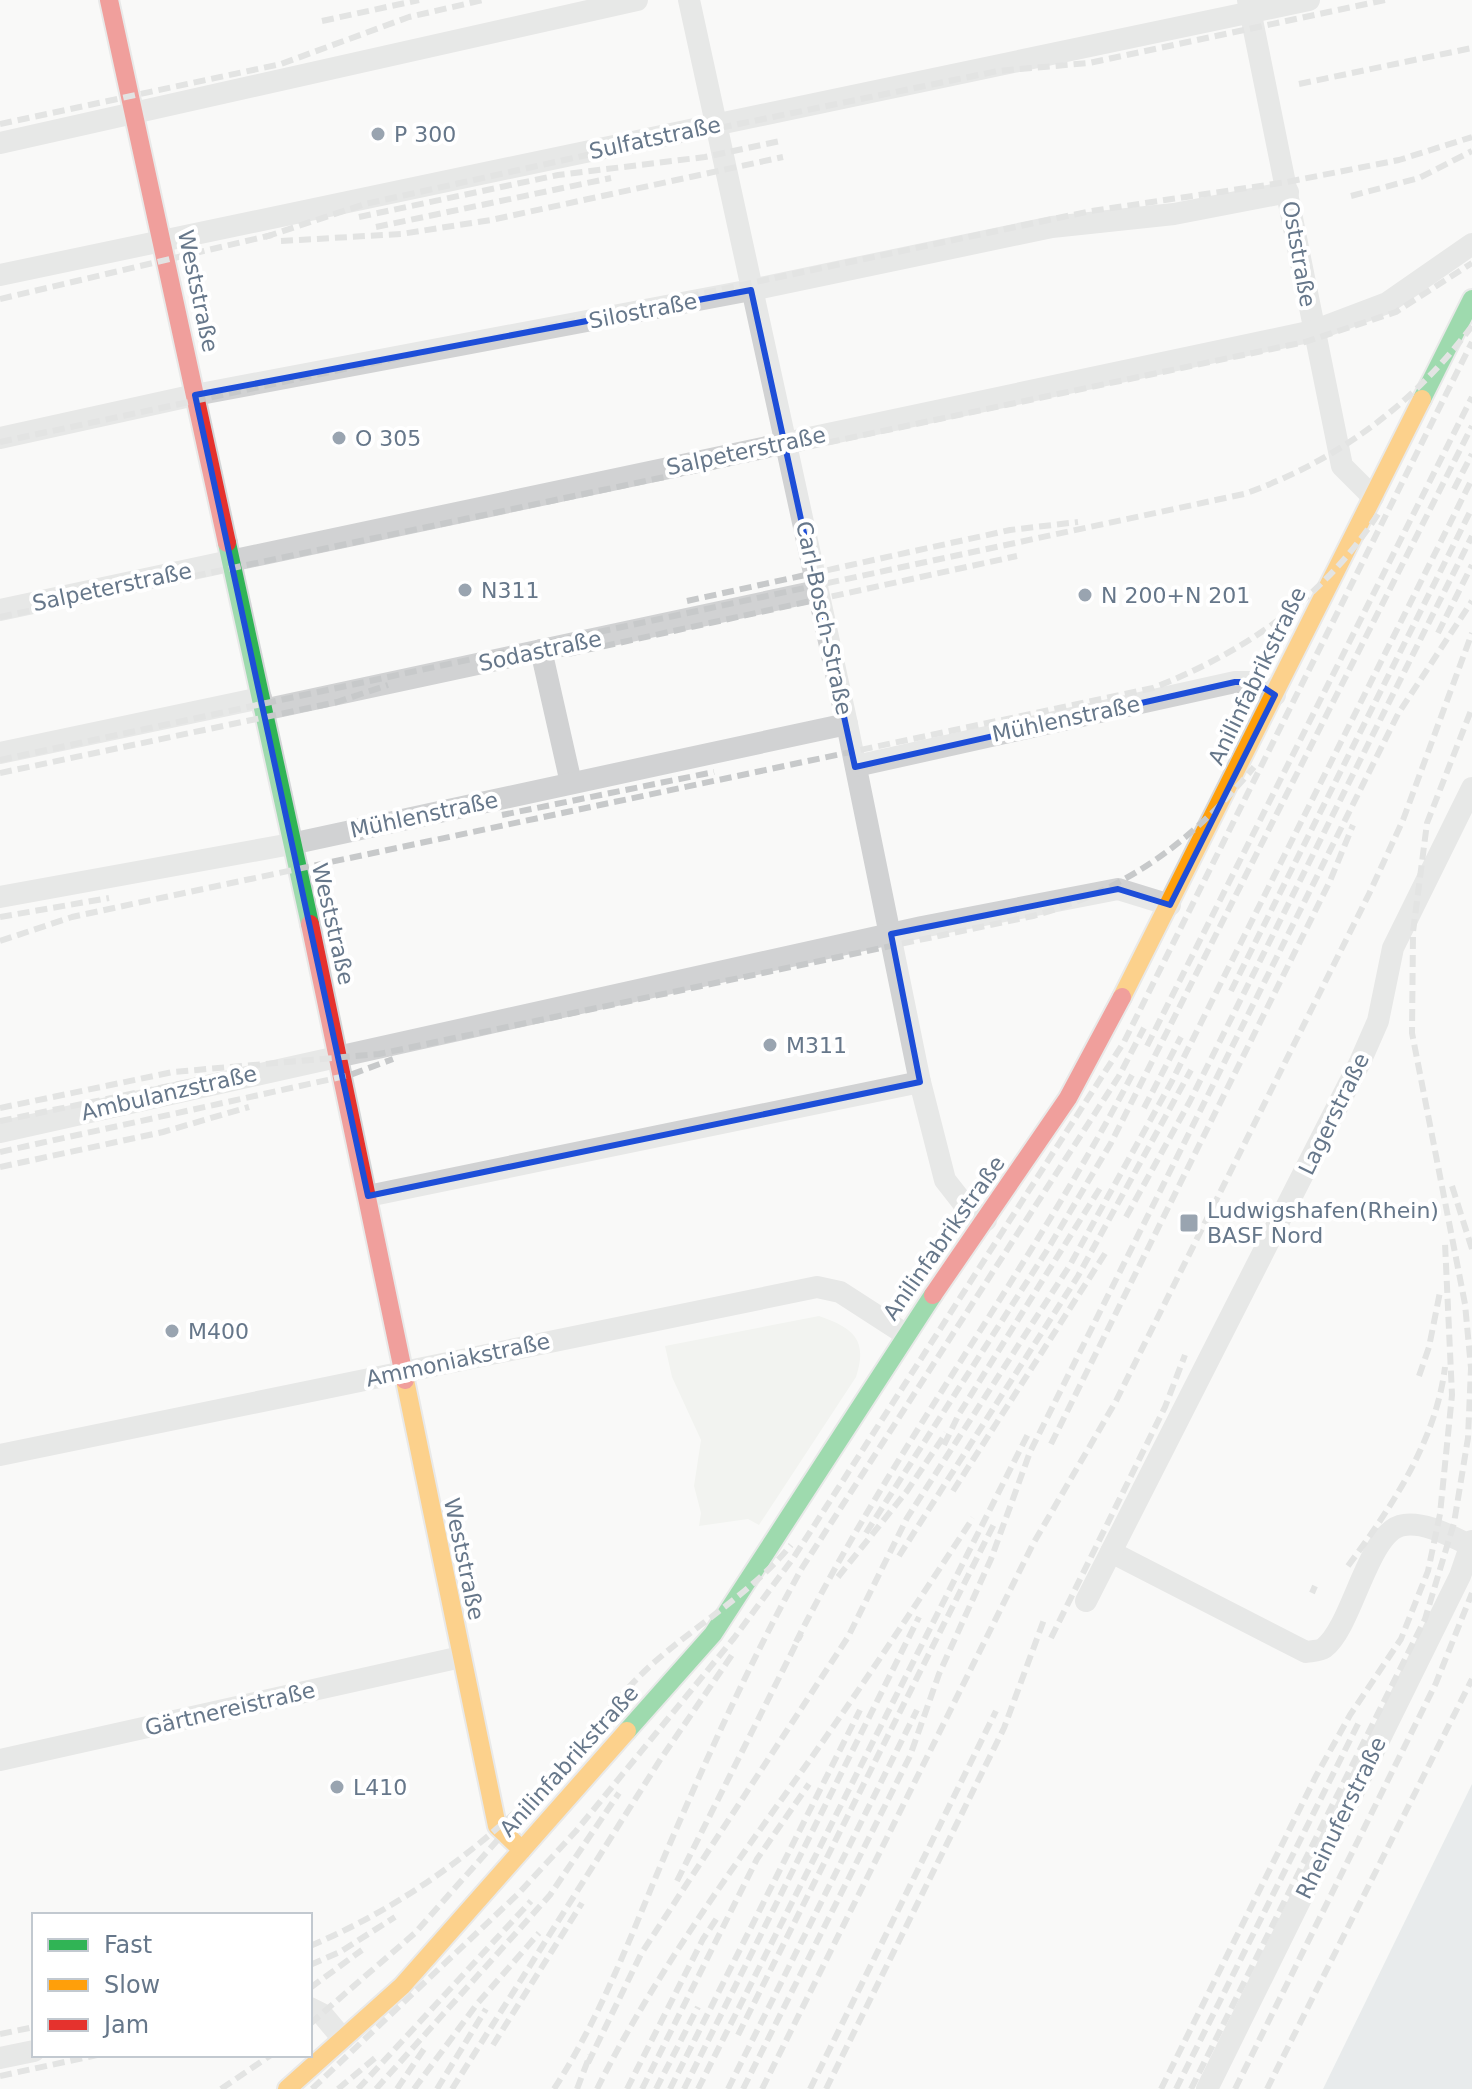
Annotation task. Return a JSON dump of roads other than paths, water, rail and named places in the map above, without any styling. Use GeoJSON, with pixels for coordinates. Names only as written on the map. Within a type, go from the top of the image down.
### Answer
{"type":"FeatureCollection","features":[{"type":"Feature","properties":{"kind":"street","name":"Weststraße"},"geometry":{"type":"LineString","coordinates":[[109,0],[339,1056],[497,1826],[522,1850]]}},
{"type":"Feature","properties":{"kind":"street"},"geometry":{"type":"LineString","coordinates":[[0,143],[134,116],[637,0]]}},
{"type":"Feature","properties":{"kind":"street","name":"Carl-Bosch-Straße"},"geometry":{"type":"LineString","coordinates":[[689,0],[856,766],[920,1082],[945,1180],[963,1203],[986,1220]]}},
{"type":"Feature","properties":{"kind":"street","name":"Sulfatstraße"},"geometry":{"type":"LineString","coordinates":[[0,275],[717,125],[1249,6],[1309,0]]}},
{"type":"Feature","properties":{"kind":"street","name":"Oststraße"},"geometry":{"type":"LineString","coordinates":[[1249,6],[1342,466],[1373,497]]}},
{"type":"Feature","properties":{"kind":"street","name":"Silostraße"},"geometry":{"type":"LineString","coordinates":[[0,438],[195,395],[751,290],[1052,227],[1174,214],[1288,192]]}},
{"type":"Feature","properties":{"kind":"street","name":"Salpeterstraße"},"geometry":{"type":"LineString","coordinates":[[0,610],[1313,331],[1387,303],[1472,244]]}},
{"type":"Feature","properties":{"kind":"street","name":"Anilinfabrikstraße"},"geometry":{"type":"LineString","coordinates":[[287,2089],[402,1986],[713,1634],[905,1334],[1068,1098],[1170,905],[1472,299]]}},
{"type":"Feature","properties":{"kind":"street","name":"Sodastraße"},"geometry":{"type":"LineString","coordinates":[[0,753],[541,650],[817,591]]}},
{"type":"Feature","properties":{"kind":"street"},"geometry":{"type":"LineString","coordinates":[[541,650],[571,783]]}},
{"type":"Feature","properties":{"kind":"street","name":"Mühlenstraße"},"geometry":{"type":"LineString","coordinates":[[856,766],[1235,682],[1255,682],[1275,695]]}},
{"type":"Feature","properties":{"kind":"street","name":"Mühlenstraße"},"geometry":{"type":"LineString","coordinates":[[0,897],[291,844],[847,724]]}},
{"type":"Feature","properties":{"kind":"street","name":"Lagerstraße"},"geometry":{"type":"LineString","coordinates":[[1086,1601],[1172,1429],[1225,1334],[1360,1062],[1378,1021],[1393,948],[1472,788]]}},
{"type":"Feature","properties":{"kind":"street","name":"Ambulanzstraße"},"geometry":{"type":"LineString","coordinates":[[0,1132],[891,934],[1118,889],[1170,905]]}},
{"type":"Feature","properties":{"kind":"street"},"geometry":{"type":"LineString","coordinates":[[368,1196],[920,1082]]}},
{"type":"Feature","properties":{"kind":"street","name":"Ammoniakstraße"},"geometry":{"type":"LineString","coordinates":[[0,1455],[817,1287],[840,1292],[905,1334]]}},
{"type":"Feature","properties":{"kind":"street","name":"Rheinuferstraße"},"geometry":{"type":"LineString","coordinates":[[1111,1552],[1306,1652],[1322,1649],[1336,1634],[1374,1555],[1387,1535],[1400,1525],[1416,1524],[1471,1543],[1460,1576],[1207,2089]]}},
{"type":"Feature","properties":{"kind":"street","name":"Gärtnereistraße"},"geometry":{"type":"LineString","coordinates":[[0,1760],[461,1657]]}},
{"type":"Feature","properties":{"kind":"street"},"geometry":{"type":"LineString","coordinates":[[312,2009],[322,2014],[343,2039]]}},
{"type":"Feature","properties":{"kind":"street"},"geometry":{"type":"LineString","coordinates":[[0,2058],[32,2051]]}},
{"type":"Feature","properties":{"kind":"railway"},"geometry":{"type":"LineString","coordinates":[[322,21],[419,0]]}},
{"type":"Feature","properties":{"kind":"railway"},"geometry":{"type":"LineString","coordinates":[[0,124],[281,64],[409,17],[483,0]]}},
{"type":"Feature","properties":{"kind":"railway"},"geometry":{"type":"LineString","coordinates":[[265,237],[365,204],[587,155],[998,71],[1089,63],[1385,0]]}},
{"type":"Feature","properties":{"kind":"railway"},"geometry":{"type":"LineString","coordinates":[[1299,84],[1472,48]]}},
{"type":"Feature","properties":{"kind":"railway"},"geometry":{"type":"LineString","coordinates":[[0,442],[1091,211],[1287,182],[1399,160],[1472,137]]}},
{"type":"Feature","properties":{"kind":"railway"},"geometry":{"type":"LineString","coordinates":[[359,217],[558,175],[705,157],[780,141]]}},
{"type":"Feature","properties":{"kind":"railway"},"geometry":{"type":"LineString","coordinates":[[1351,196],[1419,178],[1472,151]]}},
{"type":"Feature","properties":{"kind":"railway"},"geometry":{"type":"LineString","coordinates":[[281,241],[401,234],[491,220],[783,157]]}},
{"type":"Feature","properties":{"kind":"railway"},"geometry":{"type":"LineString","coordinates":[[376,227],[611,178]]}},
{"type":"Feature","properties":{"kind":"railway"},"geometry":{"type":"LineString","coordinates":[[0,299],[272,235]]}},
{"type":"Feature","properties":{"kind":"railway"},"geometry":{"type":"LineString","coordinates":[[0,617],[1305,342],[1396,312],[1472,263]]}},
{"type":"Feature","properties":{"kind":"railway"},"geometry":{"type":"LineString","coordinates":[[0,760],[1244,494],[1311,465],[1371,427],[1425,381],[1472,326]]}},
{"type":"Feature","properties":{"kind":"railway"},"geometry":{"type":"LineString","coordinates":[[312,2089],[519,1893],[576,1831],[734,1638],[794,1557],[1124,1042],[1472,342]]}},
{"type":"Feature","properties":{"kind":"railway"},"geometry":{"type":"LineString","coordinates":[[1147,1046],[1472,397]]}},
{"type":"Feature","properties":{"kind":"railway"},"geometry":{"type":"LineString","coordinates":[[866,1533],[1046,1252],[1111,1143],[1472,426]]}},
{"type":"Feature","properties":{"kind":"railway"},"geometry":{"type":"LineString","coordinates":[[1454,489],[1472,454]]}},
{"type":"Feature","properties":{"kind":"railway"},"geometry":{"type":"LineString","coordinates":[[588,2063],[641,1954],[848,1637],[907,1518],[1070,1265],[1172,1081],[1472,479]]}},
{"type":"Feature","properties":{"kind":"railway"},"geometry":{"type":"LineString","coordinates":[[1231,991],[1472,508]]}},
{"type":"Feature","properties":{"kind":"railway"},"geometry":{"type":"LineString","coordinates":[[0,941],[72,917],[1153,688],[1219,657],[1280,619],[1333,572],[1378,514]]}},
{"type":"Feature","properties":{"kind":"railway"},"geometry":{"type":"LineString","coordinates":[[687,601],[1010,530],[1078,522]]}},
{"type":"Feature","properties":{"kind":"railway"},"geometry":{"type":"LineString","coordinates":[[1126,1217],[1190,1101],[1472,536]]}},
{"type":"Feature","properties":{"kind":"railway"},"geometry":{"type":"LineString","coordinates":[[568,654],[1017,556]]}},
{"type":"Feature","properties":{"kind":"railway"},"geometry":{"type":"LineString","coordinates":[[1438,633],[1472,565]]}},
{"type":"Feature","properties":{"kind":"railway"},"geometry":{"type":"LineString","coordinates":[[743,2089],[910,1756],[939,1674],[991,1559],[1030,1452],[1398,714],[1472,601]]}},
{"type":"Feature","properties":{"kind":"railway"},"geometry":{"type":"LineString","coordinates":[[762,2089],[1033,1544],[1116,1401],[1369,894],[1403,820],[1472,633]]}},
{"type":"Feature","properties":{"kind":"railway"},"geometry":{"type":"LineString","coordinates":[[0,773],[337,702],[388,685]]}},
{"type":"Feature","properties":{"kind":"railway"},"geometry":{"type":"LineString","coordinates":[[1191,2089],[1425,1619],[1454,1523],[1468,1438],[1471,1368],[1465,1304],[1412,1033],[1413,932],[1427,823],[1472,708]]}},
{"type":"Feature","properties":{"kind":"railway"},"geometry":{"type":"LineString","coordinates":[[0,1108],[173,1072],[379,1054],[1033,916],[1099,892],[1156,860],[1207,818],[1254,767]]}},
{"type":"Feature","properties":{"kind":"railway"},"geometry":{"type":"LineString","coordinates":[[502,815],[714,772]]}},
{"type":"Feature","properties":{"kind":"railway"},"geometry":{"type":"LineString","coordinates":[[1051,1444],[1330,881],[1353,825]]}},
{"type":"Feature","properties":{"kind":"railway"},"geometry":{"type":"LineString","coordinates":[[0,917],[109,898]]}},
{"type":"Feature","properties":{"kind":"railway"},"geometry":{"type":"LineString","coordinates":[[554,2089],[588,2031],[715,1741],[802,1568],[1119,1076],[1144,1028]]}},
{"type":"Feature","properties":{"kind":"railway"},"geometry":{"type":"LineString","coordinates":[[1144,1108],[1181,1037]]}},
{"type":"Feature","properties":{"kind":"railway"},"geometry":{"type":"LineString","coordinates":[[0,1152],[350,1075],[393,1059]]}},
{"type":"Feature","properties":{"kind":"railway"},"geometry":{"type":"LineString","coordinates":[[899,1556],[1078,1276],[1191,1070]]}},
{"type":"Feature","properties":{"kind":"railway"},"geometry":{"type":"LineString","coordinates":[[796,1642],[876,1498],[1050,1218],[1132,1075]]}},
{"type":"Feature","properties":{"kind":"railway"},"geometry":{"type":"LineString","coordinates":[[0,1121],[203,1079]]}},
{"type":"Feature","properties":{"kind":"railway"},"geometry":{"type":"LineString","coordinates":[[0,1167],[163,1132],[249,1107]]}},
{"type":"Feature","properties":{"kind":"railway"},"geometry":{"type":"LineString","coordinates":[[944,1445],[959,1414],[1102,1185]]}},
{"type":"Feature","properties":{"kind":"railway"},"geometry":{"type":"LineString","coordinates":[[1452,1186],[1472,1249]]}},
{"type":"Feature","properties":{"kind":"railway"},"geometry":{"type":"LineString","coordinates":[[1161,2089],[1316,1776],[1350,1715],[1401,1639],[1428,1571],[1440,1514],[1452,1395],[1445,1243]]}},
{"type":"Feature","properties":{"kind":"railway"},"geometry":{"type":"LineString","coordinates":[[953,1491],[1106,1252]]}},
{"type":"Feature","properties":{"kind":"railway"},"geometry":{"type":"LineString","coordinates":[[1419,1376],[1429,1347],[1440,1292]]}},
{"type":"Feature","properties":{"kind":"railway"},"geometry":{"type":"LineString","coordinates":[[1051,1638],[1165,1407],[1185,1355]]}},
{"type":"Feature","properties":{"kind":"railway"},"geometry":{"type":"LineString","coordinates":[[1348,1566],[1395,1497],[1422,1447],[1440,1394],[1445,1367]]}},
{"type":"Feature","properties":{"kind":"railway"},"geometry":{"type":"LineString","coordinates":[[698,2089],[1029,1432]]}},
{"type":"Feature","properties":{"kind":"railway"},"geometry":{"type":"LineString","coordinates":[[838,1577],[907,1491],[946,1433]]}},
{"type":"Feature","properties":{"kind":"railway"},"geometry":{"type":"LineString","coordinates":[[597,2089],[645,2002],[699,1917],[855,1695],[973,1518]]}},
{"type":"Feature","properties":{"kind":"railway"},"geometry":{"type":"LineString","coordinates":[[738,2035],[996,1520]]}},
{"type":"Feature","properties":{"kind":"railway"},"geometry":{"type":"LineString","coordinates":[[312,1945],[346,1930],[414,1891],[508,1819],[564,1763],[649,1667],[741,1594],[791,1545]]}},
{"type":"Feature","properties":{"kind":"railway"},"geometry":{"type":"LineString","coordinates":[[1312,1593],[1315,1586]]}},
{"type":"Feature","properties":{"kind":"railway"},"geometry":{"type":"LineString","coordinates":[[1235,2089],[1436,1683],[1472,1593]]}},
{"type":"Feature","properties":{"kind":"railway"},"geometry":{"type":"LineString","coordinates":[[684,2089],[919,1617]]}},
{"type":"Feature","properties":{"kind":"railway"},"geometry":{"type":"LineString","coordinates":[[826,2089],[1004,1728],[1045,1617]]}},
{"type":"Feature","properties":{"kind":"railway"},"geometry":{"type":"LineString","coordinates":[[677,1881],[801,1634]]}},
{"type":"Feature","properties":{"kind":"railway"},"geometry":{"type":"LineString","coordinates":[[452,2089],[660,1760],[734,1652]]}},
{"type":"Feature","properties":{"kind":"railway"},"geometry":{"type":"LineString","coordinates":[[1267,2089],[1472,1679]]}},
{"type":"Feature","properties":{"kind":"railway"},"geometry":{"type":"LineString","coordinates":[[670,2089],[860,1710]]}},
{"type":"Feature","properties":{"kind":"railway"},"geometry":{"type":"LineString","coordinates":[[728,2089],[917,1710]]}},
{"type":"Feature","properties":{"kind":"railway"},"geometry":{"type":"LineString","coordinates":[[810,2089],[996,1711]]}},
{"type":"Feature","properties":{"kind":"railway"},"geometry":{"type":"LineString","coordinates":[[1176,2089],[1360,1720]]}},
{"type":"Feature","properties":{"kind":"railway"},"geometry":{"type":"LineString","coordinates":[[642,2089],[757,1859],[809,1784]]}},
{"type":"Feature","properties":{"kind":"railway"},"geometry":{"type":"LineString","coordinates":[[376,2089],[550,1895],[619,1793]]}},
{"type":"Feature","properties":{"kind":"railway"},"geometry":{"type":"LineString","coordinates":[[312,2022],[415,1933],[502,1835]]}},
{"type":"Feature","properties":{"kind":"railway"},"geometry":{"type":"LineString","coordinates":[[358,2089],[531,1901]]}},
{"type":"Feature","properties":{"kind":"railway"},"geometry":{"type":"LineString","coordinates":[[493,2045],[582,1903]]}},
{"type":"Feature","properties":{"kind":"railway"},"geometry":{"type":"LineString","coordinates":[[627,2089],[703,1939],[719,1915]]}},
{"type":"Feature","properties":{"kind":"railway"},"geometry":{"type":"LineString","coordinates":[[312,1964],[340,1952],[395,1917]]}},
{"type":"Feature","properties":{"kind":"railway"},"geometry":{"type":"LineString","coordinates":[[414,2089],[477,2004],[539,1933]]}},
{"type":"Feature","properties":{"kind":"railway"},"geometry":{"type":"LineString","coordinates":[[312,1987],[362,1950]]}},
{"type":"Feature","properties":{"kind":"railway"},"geometry":{"type":"LineString","coordinates":[[656,2089],[698,2007]]}},
{"type":"Feature","properties":{"kind":"railway"},"geometry":{"type":"LineString","coordinates":[[437,2089],[486,2009]]}},
{"type":"Feature","properties":{"kind":"railway"},"geometry":{"type":"LineString","coordinates":[[0,2034],[32,2027]]}},
{"type":"Feature","properties":{"kind":"railway"},"geometry":{"type":"LineString","coordinates":[[397,2089],[426,2046]]}},
{"type":"Feature","properties":{"kind":"railway"},"geometry":{"type":"LineString","coordinates":[[577,2089],[590,2055]]}},
{"type":"Feature","properties":{"kind":"railway"},"geometry":{"type":"LineString","coordinates":[[0,2076],[88,2057]]}},
{"type":"Feature","properties":{"kind":"railway"},"geometry":{"type":"LineString","coordinates":[[221,2089],[268,2057]]}},
{"type":"Feature","properties":{"kind":"railway"},"geometry":{"type":"LineString","coordinates":[[338,2089],[375,2058]]}},
{"type":"Feature","properties":{"kind":"place","name":"P 300"},"geometry":{"type":"Point","coordinates":[378,134]}},
{"type":"Feature","properties":{"kind":"place","name":"O 305"},"geometry":{"type":"Point","coordinates":[339,438]}},
{"type":"Feature","properties":{"kind":"place","name":"N311"},"geometry":{"type":"Point","coordinates":[465,590]}},
{"type":"Feature","properties":{"kind":"place","name":"N 200+N 201"},"geometry":{"type":"Point","coordinates":[1085,595]}},
{"type":"Feature","properties":{"kind":"place","name":"M311"},"geometry":{"type":"Point","coordinates":[770,1045]}},
{"type":"Feature","properties":{"kind":"place","name":"Ludwigshafen(Rhein) BASF Nord"},"geometry":{"type":"Point","coordinates":[1189,1223]}},
{"type":"Feature","properties":{"kind":"place","name":"M400"},"geometry":{"type":"Point","coordinates":[172,1331]}},
{"type":"Feature","properties":{"kind":"place","name":"L410"},"geometry":{"type":"Point","coordinates":[337,1787]}}]}
